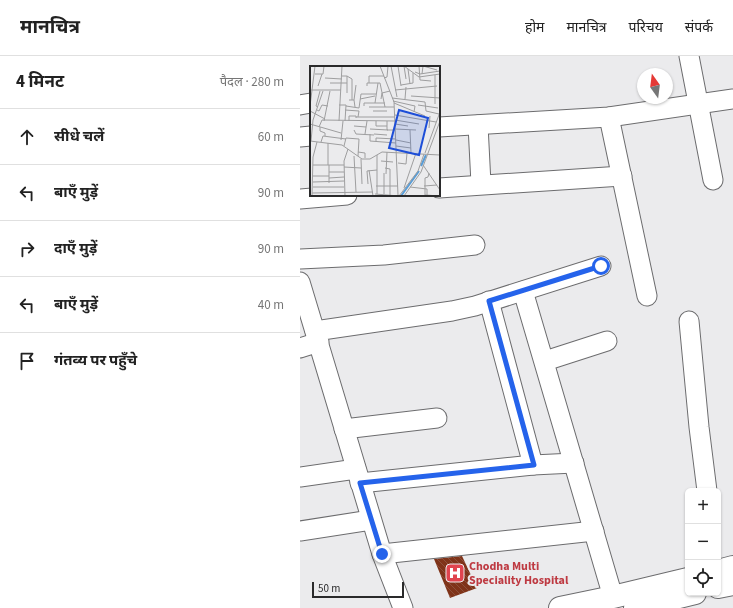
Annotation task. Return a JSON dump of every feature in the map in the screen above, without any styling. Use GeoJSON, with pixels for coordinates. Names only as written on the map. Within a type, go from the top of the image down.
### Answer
{"type":"FeatureCollection","features":[{"type":"Feature","properties":{"kind":"highway"},"geometry":{"type":"LineString","coordinates":[[721,569],[733,567]]}},
{"type":"Feature","properties":{"kind":"highway"},"geometry":{"type":"LineString","coordinates":[[721,586],[733,584]]}},
{"type":"Feature","properties":{"kind":"highway"},"geometry":{"type":"LineString","coordinates":[[560,608],[613,597],[678,594]]}},
{"type":"Feature","properties":{"kind":"highway"},"geometry":{"type":"LineString","coordinates":[[635,608],[678,594]]}},
{"type":"Feature","properties":{"kind":"street"},"geometry":{"type":"LineString","coordinates":[[689,56],[713,180]]}},
{"type":"Feature","properties":{"kind":"street"},"geometry":{"type":"LineString","coordinates":[[440,127],[609,117],[733,99]]}},
{"type":"Feature","properties":{"kind":"street"},"geometry":{"type":"LineString","coordinates":[[300,105],[310,104]]}},
{"type":"Feature","properties":{"kind":"street"},"geometry":{"type":"LineString","coordinates":[[609,117],[647,296]]}},
{"type":"Feature","properties":{"kind":"street"},"geometry":{"type":"LineString","coordinates":[[478,125],[481,184]]}},
{"type":"Feature","properties":{"kind":"street"},"geometry":{"type":"LineString","coordinates":[[300,137],[310,136]]}},
{"type":"Feature","properties":{"kind":"street"},"geometry":{"type":"LineString","coordinates":[[440,188],[481,184],[622,176]]}},
{"type":"Feature","properties":{"kind":"street"},"geometry":{"type":"LineString","coordinates":[[300,199],[335,196]]}},
{"type":"Feature","properties":{"kind":"street"},"geometry":{"type":"LineString","coordinates":[[300,259],[384,255],[475,245]]}},
{"type":"Feature","properties":{"kind":"street"},"geometry":{"type":"LineString","coordinates":[[300,348],[317,337],[475,306],[601,266]]}},
{"type":"Feature","properties":{"kind":"street"},"geometry":{"type":"LineString","coordinates":[[300,282],[371,520],[382,554],[403,608]]}},
{"type":"Feature","properties":{"kind":"street"},"geometry":{"type":"LineString","coordinates":[[523,290],[613,597]]}},
{"type":"Feature","properties":{"kind":"street"},"geometry":{"type":"LineString","coordinates":[[489,301],[534,465]]}},
{"type":"Feature","properties":{"kind":"street"},"geometry":{"type":"LineString","coordinates":[[689,320],[699,427],[707,488]]}},
{"type":"Feature","properties":{"kind":"street"},"geometry":{"type":"LineString","coordinates":[[545,361],[607,341]]}},
{"type":"Feature","properties":{"kind":"street"},"geometry":{"type":"LineString","coordinates":[[344,428],[437,418]]}},
{"type":"Feature","properties":{"kind":"street"},"geometry":{"type":"LineString","coordinates":[[300,477],[358,476],[574,463]]}},
{"type":"Feature","properties":{"kind":"street"},"geometry":{"type":"LineString","coordinates":[[300,531],[371,520]]}},
{"type":"Feature","properties":{"kind":"street"},"geometry":{"type":"LineString","coordinates":[[382,554],[594,531]]}},
{"type":"Feature","properties":{"kind":"building"},"geometry":{"type":"Polygon","coordinates":[[[462,556],[477,588],[450,598],[434,559],[462,556]]]}},
{"type":"Feature","properties":{"kind":"place","name":"Chodha Multi Speciality Hospital"},"geometry":{"type":"Point","coordinates":[455,573]}},
{"type":"Feature","properties":{"kind":"route"},"geometry":{"type":"LineString","coordinates":[[382,554],[360,483],[534,465],[489,301],[601,266]]}}]}
